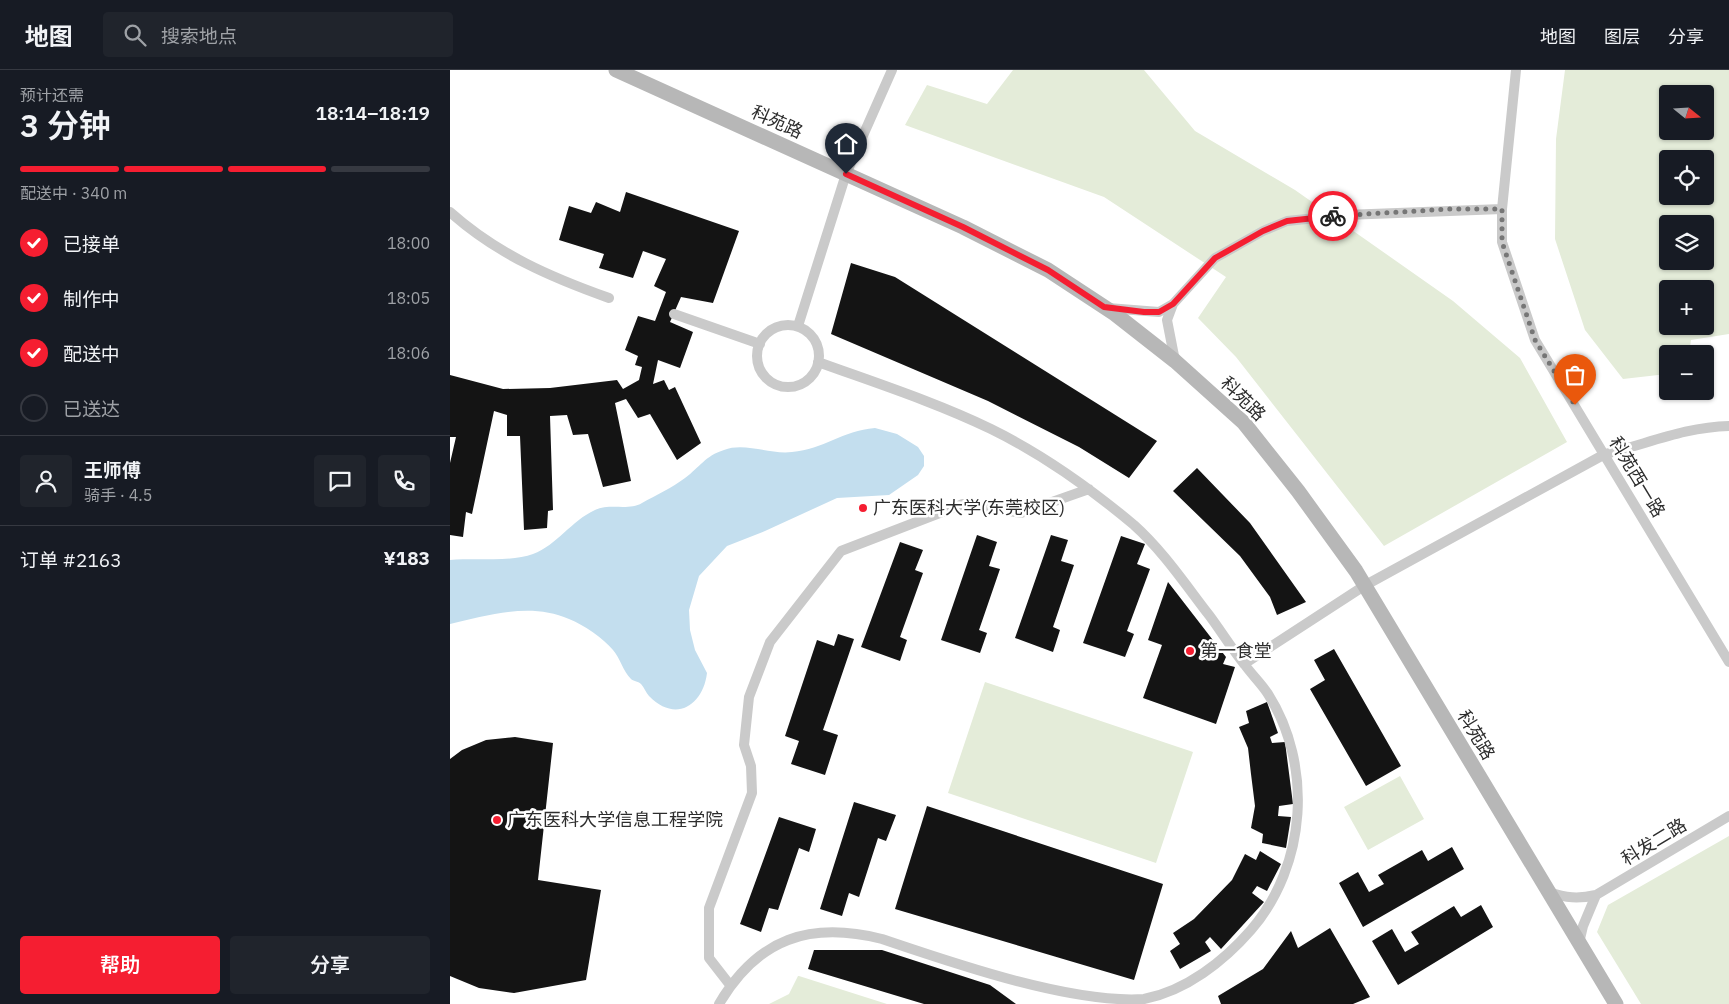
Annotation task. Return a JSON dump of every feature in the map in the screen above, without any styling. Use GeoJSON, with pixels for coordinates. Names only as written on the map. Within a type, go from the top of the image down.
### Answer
{"type":"FeatureCollection","features":[{"type":"Feature","properties":{"kind":"street","name":"科苑路"},"geometry":{"type":"LineString","coordinates":[[616,70],[963,227],[1048,270],[1104,307],[1175,361],[1244,423],[1298,491],[1364,586],[1616,1004]]}},
{"type":"Feature","properties":{"kind":"street"},"geometry":{"type":"LineString","coordinates":[[798,326],[846,174],[892,70]]}},
{"type":"Feature","properties":{"kind":"street","name":"科苑西一路"},"geometry":{"type":"LineString","coordinates":[[1516,70],[1502,209],[1502,242],[1535,340],[1729,662]]}},
{"type":"Feature","properties":{"kind":"street"},"geometry":{"type":"LineString","coordinates":[[1104,307],[1159,312],[1173,304],[1215,258],[1263,231],[1287,221],[1345,215],[1502,209]]}},
{"type":"Feature","properties":{"kind":"street"},"geometry":{"type":"LineString","coordinates":[[450,212],[469,229],[501,252],[567,283],[609,298]]}},
{"type":"Feature","properties":{"kind":"street"},"geometry":{"type":"LineString","coordinates":[[1173,304],[1167,320],[1175,361]]}},
{"type":"Feature","properties":{"kind":"street"},"geometry":{"type":"LineString","coordinates":[[674,314],[760,344]]}},
{"type":"Feature","properties":{"kind":"street"},"geometry":{"type":"LineString","coordinates":[[783,325],[798,326],[814,338],[819,351],[818,362],[810,377],[802,383],[788,387],[774,383],[764,376],[757,362],[762,338],[771,329],[783,325]]}},
{"type":"Feature","properties":{"kind":"street"},"geometry":{"type":"LineString","coordinates":[[719,1004],[730,985],[762,953],[785,941],[830,931],[854,932],[1026,986],[1086,999],[1116,1002],[1144,999],[1172,991],[1196,978],[1243,940],[1273,900],[1284,876],[1296,826],[1299,801],[1289,736],[1268,693],[1158,549],[1135,526],[1088,489],[1039,455],[992,429],[939,406],[818,362]]}},
{"type":"Feature","properties":{"kind":"street"},"geometry":{"type":"LineString","coordinates":[[1244,664],[1364,586],[1605,454],[1640,446],[1674,433],[1729,426]]}},
{"type":"Feature","properties":{"kind":"street"},"geometry":{"type":"LineString","coordinates":[[730,985],[709,958],[709,908],[752,794],[751,766],[744,745],[750,697],[770,642],[842,552],[962,504],[1021,513],[1088,489]]}},
{"type":"Feature","properties":{"kind":"street","name":"科发二路"},"geometry":{"type":"LineString","coordinates":[[1596,895],[1729,816]]}},
{"type":"Feature","properties":{"kind":"street"},"geometry":{"type":"LineString","coordinates":[[1548,891],[1564,897],[1580,899],[1596,895]]}},
{"type":"Feature","properties":{"kind":"street"},"geometry":{"type":"LineString","coordinates":[[1579,943],[1596,895]]}},
{"type":"Feature","properties":{"kind":"green space"},"geometry":{"type":"Polygon","coordinates":[[[1013,70],[1144,70],[1195,131],[1295,190],[1453,301],[1520,358],[1567,442],[1384,546],[1236,357],[1198,318],[1226,277],[1104,197],[905,125],[927,85],[987,104],[1013,70]]]}},
{"type":"Feature","properties":{"kind":"green space"},"geometry":{"type":"Polygon","coordinates":[[[1565,70],[1729,70],[1729,334],[1691,340],[1690,345],[1659,345],[1659,375],[1623,379],[1585,330],[1555,239],[1556,139],[1565,70]]]}},
{"type":"Feature","properties":{"kind":"green space"},"geometry":{"type":"Polygon","coordinates":[[[985,682],[1193,752],[1156,863],[948,793],[985,682]]]}},
{"type":"Feature","properties":{"kind":"green space"},"geometry":{"type":"Polygon","coordinates":[[[1400,776],[1424,819],[1368,850],[1344,807],[1400,776]]]}},
{"type":"Feature","properties":{"kind":"green space"},"geometry":{"type":"Polygon","coordinates":[[[1729,836],[1729,1004],[1641,1004],[1597,932],[1608,905],[1729,836]]]}},
{"type":"Feature","properties":{"kind":"green space"},"geometry":{"type":"Polygon","coordinates":[[[798,976],[887,1004],[769,1004],[789,994],[798,976]]]}},
{"type":"Feature","properties":{"kind":"water"},"geometry":{"type":"Polygon","coordinates":[[[875,428],[897,434],[918,447],[924,456],[924,466],[918,475],[889,495],[837,498],[727,546],[699,576],[689,610],[690,630],[695,650],[707,673],[700,694],[694,702],[686,707],[678,709],[668,708],[659,704],[649,696],[641,684],[628,676],[609,645],[581,625],[555,614],[540,611],[509,612],[450,624],[450,560],[504,559],[533,554],[542,550],[579,520],[595,510],[607,507],[637,505],[675,485],[717,452],[741,447],[775,452],[792,452],[875,428]]]}},
{"type":"Feature","properties":{"kind":"building"},"geometry":{"type":"Polygon","coordinates":[[[626,192],[739,231],[713,303],[681,297],[670,322],[693,332],[680,368],[658,360],[653,384],[664,380],[669,390],[675,387],[701,443],[677,460],[650,414],[638,418],[626,399],[615,403],[631,481],[603,487],[588,434],[573,435],[567,415],[550,416],[553,510],[548,511],[547,528],[524,530],[520,436],[507,436],[507,415],[494,411],[472,514],[466,512],[463,537],[450,535],[450,463],[456,437],[450,437],[450,375],[503,389],[550,388],[617,380],[623,389],[639,380],[642,367],[635,365],[638,356],[625,350],[638,316],[655,321],[666,292],[654,286],[666,259],[643,251],[633,278],[599,268],[604,254],[559,240],[569,206],[591,213],[596,202],[620,212],[626,192]]]}},
{"type":"Feature","properties":{"kind":"building"},"geometry":{"type":"Polygon","coordinates":[[[851,263],[895,277],[1157,441],[1129,478],[1079,447],[988,401],[831,334],[851,263]]]}},
{"type":"Feature","properties":{"kind":"building"},"geometry":{"type":"Polygon","coordinates":[[[1197,468],[1250,523],[1306,602],[1277,615],[1270,597],[1240,556],[1173,491],[1197,468]]]}},
{"type":"Feature","properties":{"kind":"building"},"geometry":{"type":"Polygon","coordinates":[[[977,535],[997,542],[989,566],[1000,569],[979,630],[987,633],[980,653],[941,640],[977,535]]]}},
{"type":"Feature","properties":{"kind":"building"},"geometry":{"type":"Polygon","coordinates":[[[1051,535],[1068,540],[1061,561],[1074,565],[1053,627],[1060,630],[1053,652],[1015,638],[1051,535]]]}},
{"type":"Feature","properties":{"kind":"building"},"geometry":{"type":"Polygon","coordinates":[[[1121,536],[1145,544],[1137,564],[1150,569],[1127,631],[1134,634],[1125,657],[1083,643],[1121,536]]]}},
{"type":"Feature","properties":{"kind":"building"},"geometry":{"type":"Polygon","coordinates":[[[900,542],[923,550],[915,570],[923,573],[900,637],[907,640],[900,661],[861,647],[900,542]]]}},
{"type":"Feature","properties":{"kind":"building","name":"第一食堂"},"geometry":{"type":"Polygon","coordinates":[[[1168,582],[1226,657],[1223,664],[1235,667],[1216,724],[1143,698],[1162,645],[1148,640],[1168,582]]]}},
{"type":"Feature","properties":{"kind":"building"},"geometry":{"type":"Polygon","coordinates":[[[838,634],[854,639],[823,730],[838,735],[825,775],[791,764],[799,741],[785,736],[817,640],[834,646],[838,634]]]}},
{"type":"Feature","properties":{"kind":"building"},"geometry":{"type":"Polygon","coordinates":[[[1334,649],[1401,766],[1366,786],[1310,689],[1325,680],[1314,660],[1334,649]]]}},
{"type":"Feature","properties":{"kind":"building"},"geometry":{"type":"Polygon","coordinates":[[[1267,702],[1278,733],[1270,737],[1272,743],[1285,742],[1293,804],[1279,806],[1278,816],[1291,817],[1286,848],[1262,843],[1263,834],[1251,828],[1255,806],[1248,748],[1239,727],[1249,723],[1246,711],[1267,702]]]}},
{"type":"Feature","properties":{"kind":"building","name":"广东医科大学信息工程学院"},"geometry":{"type":"Polygon","coordinates":[[[515,737],[553,743],[538,880],[601,890],[586,980],[514,993],[479,988],[450,976],[450,759],[462,750],[486,740],[515,737]]]}},
{"type":"Feature","properties":{"kind":"building"},"geometry":{"type":"Polygon","coordinates":[[[854,802],[896,815],[886,841],[878,838],[859,897],[849,893],[842,916],[820,909],[854,802]]]}},
{"type":"Feature","properties":{"kind":"building"},"geometry":{"type":"Polygon","coordinates":[[[927,806],[1163,884],[1134,980],[895,909],[927,806]]]}},
{"type":"Feature","properties":{"kind":"building"},"geometry":{"type":"Polygon","coordinates":[[[779,817],[816,829],[809,852],[799,848],[778,910],[769,908],[761,932],[740,924],[779,817]]]}},
{"type":"Feature","properties":{"kind":"building"},"geometry":{"type":"Polygon","coordinates":[[[1452,847],[1464,869],[1363,927],[1339,883],[1358,872],[1369,892],[1384,884],[1378,875],[1422,850],[1428,861],[1452,847]]]}},
{"type":"Feature","properties":{"kind":"building"},"geometry":{"type":"Polygon","coordinates":[[[1260,851],[1281,864],[1267,891],[1257,886],[1252,893],[1264,902],[1221,949],[1210,937],[1205,942],[1211,951],[1180,969],[1170,951],[1180,944],[1173,933],[1194,919],[1232,880],[1245,854],[1256,860],[1260,851]]]}},
{"type":"Feature","properties":{"kind":"building"},"geometry":{"type":"Polygon","coordinates":[[[1481,905],[1493,927],[1398,985],[1372,941],[1392,929],[1405,952],[1419,944],[1411,932],[1454,906],[1461,917],[1481,905]]]}},
{"type":"Feature","properties":{"kind":"building"},"geometry":{"type":"Polygon","coordinates":[[[1330,928],[1370,997],[1353,1004],[1221,1004],[1218,996],[1263,969],[1291,931],[1298,948],[1330,928]]]}},
{"type":"Feature","properties":{"kind":"building"},"geometry":{"type":"Polygon","coordinates":[[[814,950],[882,950],[990,985],[1016,1004],[924,1004],[808,969],[814,950]]]}},
{"type":"Feature","properties":{"kind":"way so far"},"geometry":{"type":"LineString","coordinates":[[1333,216],[1450,209],[1502,209],[1502,242],[1535,340],[1575,405]]}},
{"type":"Feature","properties":{"kind":"place","name":"广东医科大学(东莞校区)"},"geometry":{"type":"Point","coordinates":[863,508]}},
{"type":"Feature","properties":{"kind":"place","name":"第一食堂"},"geometry":{"type":"Point","coordinates":[1190,651]}},
{"type":"Feature","properties":{"kind":"place","name":"广东医科大学信息工程学院"},"geometry":{"type":"Point","coordinates":[497,820]}},
{"type":"Feature","properties":{"kind":"route"},"geometry":{"type":"LineString","coordinates":[[846,174],[963,227],[1048,270],[1104,307],[1144,312],[1159,312],[1173,304],[1215,258],[1263,231],[1287,221],[1333,216]]}}]}
